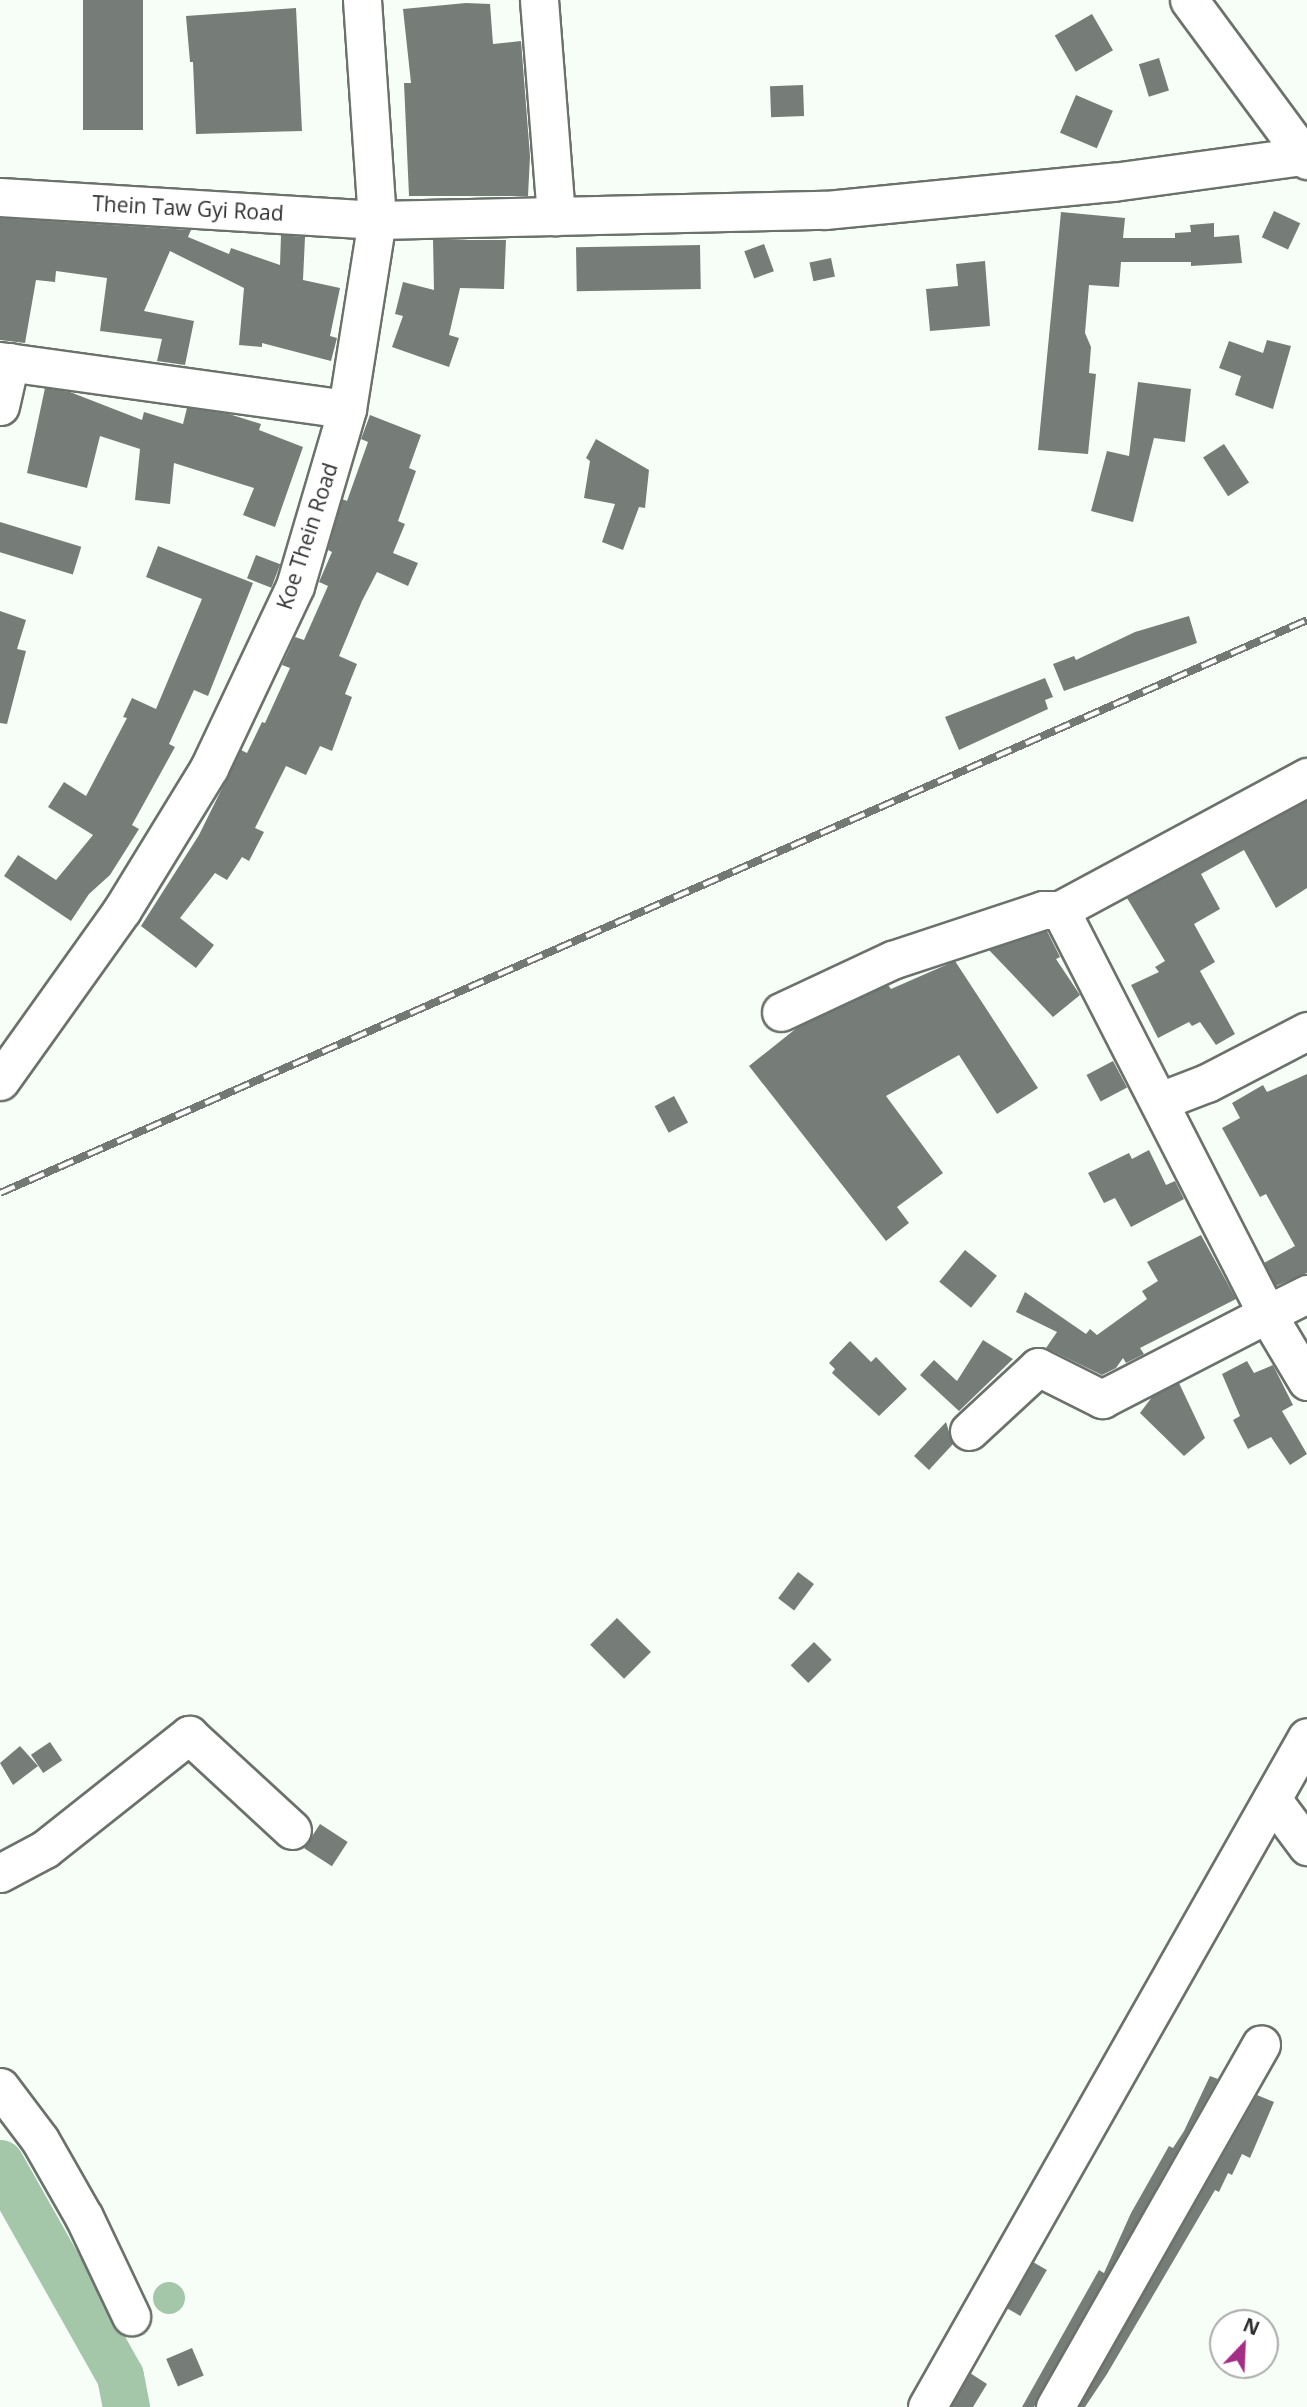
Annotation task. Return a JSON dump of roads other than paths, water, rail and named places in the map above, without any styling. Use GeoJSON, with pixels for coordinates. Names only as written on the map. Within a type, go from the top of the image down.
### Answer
{"type":"FeatureCollection","features":[{"type":"Feature","properties":{"kind":"street","name":"Koe Thein Road"},"geometry":{"type":"LineString","coordinates":[[0,1081],[122,911],[209,768],[295,586],[347,409],[377,220],[362,0]]}},
{"type":"Feature","properties":{"kind":"street"},"geometry":{"type":"LineString","coordinates":[[539,0],[556,216]]}},
{"type":"Feature","properties":{"kind":"street"},"geometry":{"type":"LineString","coordinates":[[1189,0],[1306,158]]}},
{"type":"Feature","properties":{"kind":"street","name":"Thein Taw Gyi Road"},"geometry":{"type":"LineString","coordinates":[[0,197],[377,220],[825,211],[1113,182],[1306,158]]}},
{"type":"Feature","properties":{"kind":"street"},"geometry":{"type":"LineString","coordinates":[[0,406],[5,362],[347,409]]}},
{"type":"Feature","properties":{"kind":"street"},"geometry":{"type":"LineString","coordinates":[[781,1012],[892,960],[1043,910],[1060,910],[1307,777]]}},
{"type":"Feature","properties":{"kind":"street"},"geometry":{"type":"LineString","coordinates":[[1060,910],[1267,1314],[1307,1381]]}},
{"type":"Feature","properties":{"kind":"street"},"geometry":{"type":"LineString","coordinates":[[1160,1101],[1207,1083],[1307,1031]]}},
{"type":"Feature","properties":{"kind":"street"},"geometry":{"type":"LineString","coordinates":[[969,1431],[1038,1367],[1102,1399],[1307,1294]]}},
{"type":"Feature","properties":{"kind":"street"},"geometry":{"type":"LineString","coordinates":[[0,1873],[45,1849],[189,1735],[292,1830]]}},
{"type":"Feature","properties":{"kind":"street"},"geometry":{"type":"LineString","coordinates":[[927,2407],[1307,1737]]}},
{"type":"Feature","properties":{"kind":"street"},"geometry":{"type":"LineString","coordinates":[[1272,1799],[1307,1846]]}},
{"type":"Feature","properties":{"kind":"street"},"geometry":{"type":"LineString","coordinates":[[1055,2407],[1261,2045]]}},
{"type":"Feature","properties":{"kind":"street"},"geometry":{"type":"LineString","coordinates":[[0,2087],[52,2162],[131,2316]]}},
{"type":"Feature","properties":{"kind":"waterway"},"geometry":{"type":"LineString","coordinates":[[0,2163],[120,2376],[126,2407]]}},
{"type":"Feature","properties":{"kind":"railway"},"geometry":{"type":"LineString","coordinates":[[0,1193],[1307,620]]}}]}
